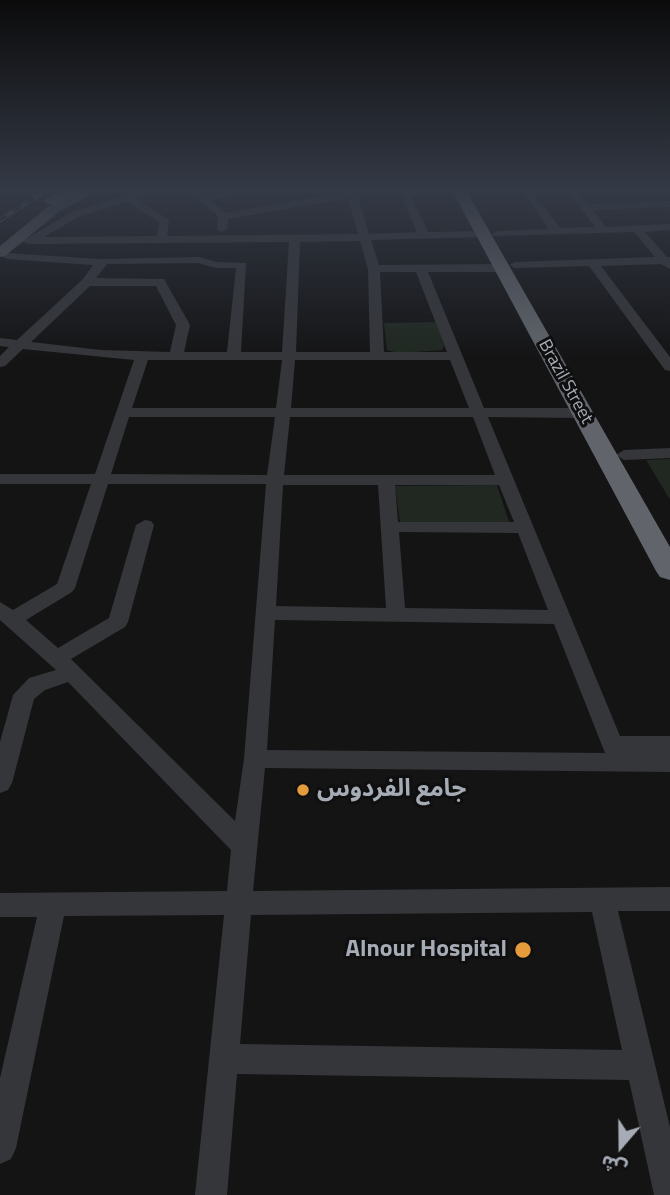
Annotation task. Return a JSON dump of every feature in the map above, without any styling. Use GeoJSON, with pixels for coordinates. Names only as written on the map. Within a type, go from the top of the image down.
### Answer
{"type":"FeatureCollection","features":[{"type":"Feature","properties":{"kind":"highway","name":"Brazil Street"},"geometry":{"type":"LineString","coordinates":[[499,248],[624,455],[670,537]]}},
{"type":"Feature","properties":{"kind":"highway","name":"Brazil Street"},"geometry":{"type":"LineString","coordinates":[[509,266],[582,413],[670,571]]}},
{"type":"Feature","properties":{"kind":"street"},"geometry":{"type":"LineString","coordinates":[[234,355],[242,265],[249,248]]}},
{"type":"Feature","properties":{"kind":"street"},"geometry":{"type":"LineString","coordinates":[[211,1195],[244,846],[256,759],[264,613],[281,412],[289,356],[295,248]]}},
{"type":"Feature","properties":{"kind":"street"},"geometry":{"type":"LineString","coordinates":[[369,248],[374,269],[376,356]]}},
{"type":"Feature","properties":{"kind":"street"},"geometry":{"type":"LineString","coordinates":[[655,248],[668,262]]}},
{"type":"Feature","properties":{"kind":"street"},"geometry":{"type":"LineString","coordinates":[[4,250],[101,262],[199,260],[215,265],[242,265]]}},
{"type":"Feature","properties":{"kind":"street"},"geometry":{"type":"LineString","coordinates":[[0,363],[87,282],[101,262]]}},
{"type":"Feature","properties":{"kind":"street"},"geometry":{"type":"LineString","coordinates":[[592,262],[670,367]]}},
{"type":"Feature","properties":{"kind":"street"},"geometry":{"type":"LineString","coordinates":[[374,269],[668,262]]}},
{"type":"Feature","properties":{"kind":"street"},"geometry":{"type":"LineString","coordinates":[[419,268],[617,754]]}},
{"type":"Feature","properties":{"kind":"street"},"geometry":{"type":"LineString","coordinates":[[87,282],[160,282],[183,324],[176,355]]}},
{"type":"Feature","properties":{"kind":"street"},"geometry":{"type":"LineString","coordinates":[[0,342],[142,356],[456,356]]}},
{"type":"Feature","properties":{"kind":"street"},"geometry":{"type":"LineString","coordinates":[[142,356],[65,588],[7,614],[64,666],[244,846]]}},
{"type":"Feature","properties":{"kind":"street"},"geometry":{"type":"LineString","coordinates":[[124,412],[582,413]]}},
{"type":"Feature","properties":{"kind":"street"},"geometry":{"type":"LineString","coordinates":[[624,455],[670,453]]}},
{"type":"Feature","properties":{"kind":"street"},"geometry":{"type":"LineString","coordinates":[[386,479],[396,615]]}},
{"type":"Feature","properties":{"kind":"street"},"geometry":{"type":"LineString","coordinates":[[0,480],[507,480]]}},
{"type":"Feature","properties":{"kind":"street"},"geometry":{"type":"LineString","coordinates":[[0,783],[24,695],[118,622],[145,525]]}},
{"type":"Feature","properties":{"kind":"street"},"geometry":{"type":"LineString","coordinates":[[389,527],[526,528]]}},
{"type":"Feature","properties":{"kind":"street"},"geometry":{"type":"LineString","coordinates":[[264,613],[562,617]]}},
{"type":"Feature","properties":{"kind":"street"},"geometry":{"type":"LineString","coordinates":[[256,759],[617,754],[670,745]]}},
{"type":"Feature","properties":{"kind":"street"},"geometry":{"type":"LineString","coordinates":[[617,754],[670,763]]}},
{"type":"Feature","properties":{"kind":"street"},"geometry":{"type":"LineString","coordinates":[[0,905],[670,900]]}},
{"type":"Feature","properties":{"kind":"street"},"geometry":{"type":"LineString","coordinates":[[603,902],[670,1195]]}},
{"type":"Feature","properties":{"kind":"street"},"geometry":{"type":"LineString","coordinates":[[0,1148],[6,1093],[53,905]]}},
{"type":"Feature","properties":{"kind":"street"},"geometry":{"type":"LineString","coordinates":[[225,1059],[640,1065]]}},
{"type":"Feature","properties":{"kind":"shaded area"},"geometry":{"type":"Polygon","coordinates":[[[436,322],[444,346],[442,350],[399,353],[387,350],[384,323],[436,322]]]}},
{"type":"Feature","properties":{"kind":"shaded area"},"geometry":{"type":"Polygon","coordinates":[[[670,459],[670,498],[669,498],[646,460],[670,459]]]}},
{"type":"Feature","properties":{"kind":"shaded area"},"geometry":{"type":"Polygon","coordinates":[[[497,485],[510,525],[400,523],[395,486],[497,485]]]}},
{"type":"Feature","properties":{"kind":"place","name":"جامع الفردوس"},"geometry":{"type":"Point","coordinates":[303,790]}},
{"type":"Feature","properties":{"kind":"place","name":"Alnour Hospital"},"geometry":{"type":"Point","coordinates":[523,950]}}]}
